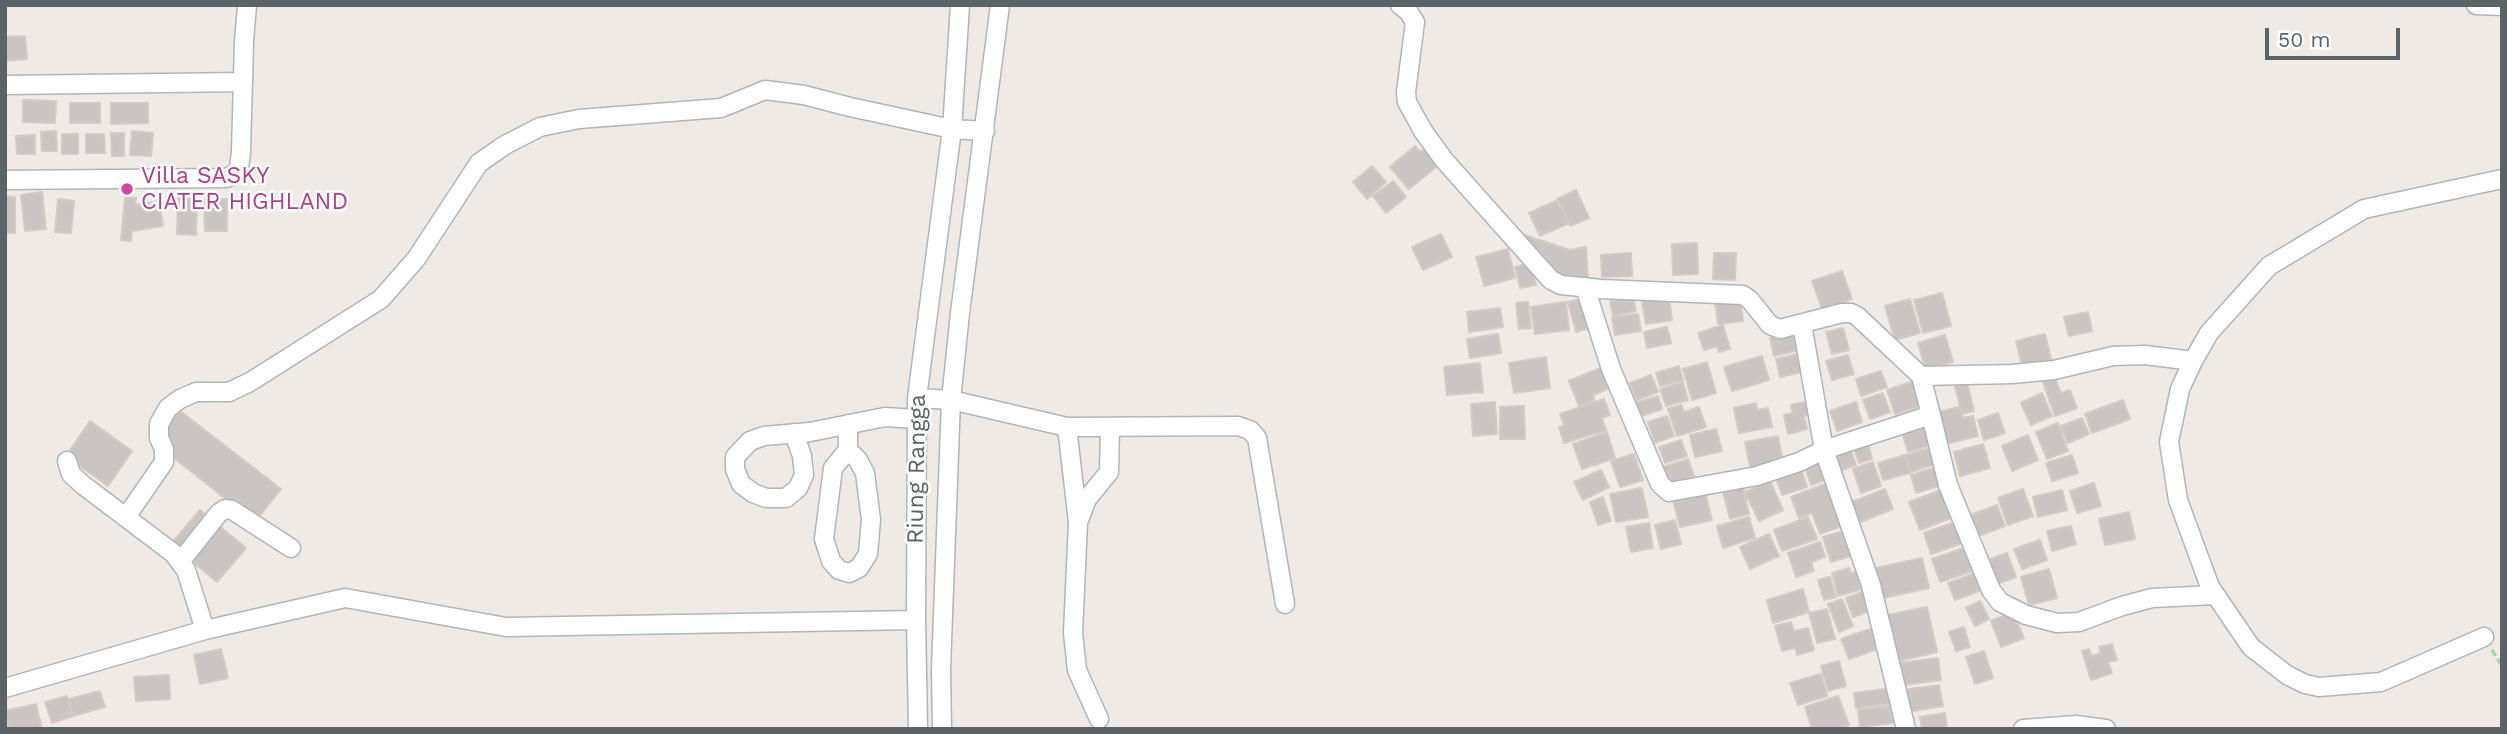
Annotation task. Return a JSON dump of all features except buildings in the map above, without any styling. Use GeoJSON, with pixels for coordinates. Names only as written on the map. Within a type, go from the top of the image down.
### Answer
{"type":"FeatureCollection","features":[{"type":"Feature","properties":{"kind":"street"},"geometry":{"type":"LineString","coordinates":[[5,180],[226,178],[239,168],[247,5]]}},
{"type":"Feature","properties":{"kind":"street","name":"Riung Rangga"},"geometry":{"type":"LineString","coordinates":[[918,729],[917,398],[952,129],[960,5]]}},
{"type":"Feature","properties":{"kind":"street"},"geometry":{"type":"LineString","coordinates":[[942,729],[951,400],[1000,5]]}},
{"type":"Feature","properties":{"kind":"street"},"geometry":{"type":"LineString","coordinates":[[1400,5],[1415,22],[1407,102],[1423,131],[1444,160],[1551,280],[1561,285],[1586,287],[1743,295],[1775,328],[1842,313],[1857,316],[1922,376],[1948,485],[1991,590],[2000,602],[2026,615],[2057,623],[2079,622],[2152,598],[2215,595]]}},
{"type":"Feature","properties":{"kind":"street"},"geometry":{"type":"LineString","coordinates":[[2476,5],[2502,6]]}},
{"type":"Feature","properties":{"kind":"street"},"geometry":{"type":"LineString","coordinates":[[5,85],[243,82]]}},
{"type":"Feature","properties":{"kind":"street"},"geometry":{"type":"LineString","coordinates":[[126,517],[164,461],[159,424],[168,408],[196,392],[229,392],[250,382],[381,299],[416,259],[479,163],[505,145],[540,127],[579,119],[721,108],[765,90],[804,95],[952,129],[985,131]]}},
{"type":"Feature","properties":{"kind":"street"},"geometry":{"type":"LineString","coordinates":[[2484,637],[2381,682],[2319,687],[2305,684],[2287,675],[2252,647],[2210,587],[2178,500],[2169,442],[2180,389],[2193,361],[2209,333],[2269,266],[2364,209],[2502,179]]}},
{"type":"Feature","properties":{"kind":"street"},"geometry":{"type":"LineString","coordinates":[[1586,287],[1611,369],[1664,490],[1674,492],[1757,475],[1931,415]]}},
{"type":"Feature","properties":{"kind":"street"},"geometry":{"type":"LineString","coordinates":[[1801,324],[1824,450],[1871,585],[1906,729]]}},
{"type":"Feature","properties":{"kind":"street"},"geometry":{"type":"LineString","coordinates":[[1922,376],[2054,370],[2113,356],[2145,355],[2193,361]]}},
{"type":"Feature","properties":{"kind":"street"},"geometry":{"type":"LineString","coordinates":[[917,398],[951,400],[1067,427],[1238,426],[1250,430],[1257,438],[1284,604]]}},
{"type":"Feature","properties":{"kind":"street"},"geometry":{"type":"LineString","coordinates":[[794,433],[885,417],[916,419]]}},
{"type":"Feature","properties":{"kind":"street"},"geometry":{"type":"LineString","coordinates":[[848,424],[848,450],[832,468],[824,539],[831,561],[839,570],[849,573],[859,568],[868,554],[872,520],[865,473],[848,450]]}},
{"type":"Feature","properties":{"kind":"street"},"geometry":{"type":"LineString","coordinates":[[1067,427],[1078,522],[1073,633],[1077,670],[1099,719]]}},
{"type":"Feature","properties":{"kind":"street"},"geometry":{"type":"LineString","coordinates":[[1078,522],[1087,499],[1109,472],[1110,428]]}},
{"type":"Feature","properties":{"kind":"street"},"geometry":{"type":"LineString","coordinates":[[67,461],[71,474],[173,553],[186,570],[205,630]]}},
{"type":"Feature","properties":{"kind":"street"},"geometry":{"type":"LineString","coordinates":[[180,562],[225,509],[232,510],[291,548]]}},
{"type":"Feature","properties":{"kind":"street"},"geometry":{"type":"LineString","coordinates":[[5,688],[205,630],[345,598],[506,627],[916,620]]}},
{"type":"Feature","properties":{"kind":"street"},"geometry":{"type":"LineString","coordinates":[[2023,729],[2076,725],[2106,729]]}},
{"type":"Feature","properties":{"kind":"place","name":"Villa SASKY CIATER HIGHLAND"},"geometry":{"type":"Point","coordinates":[127,189]}}]}
